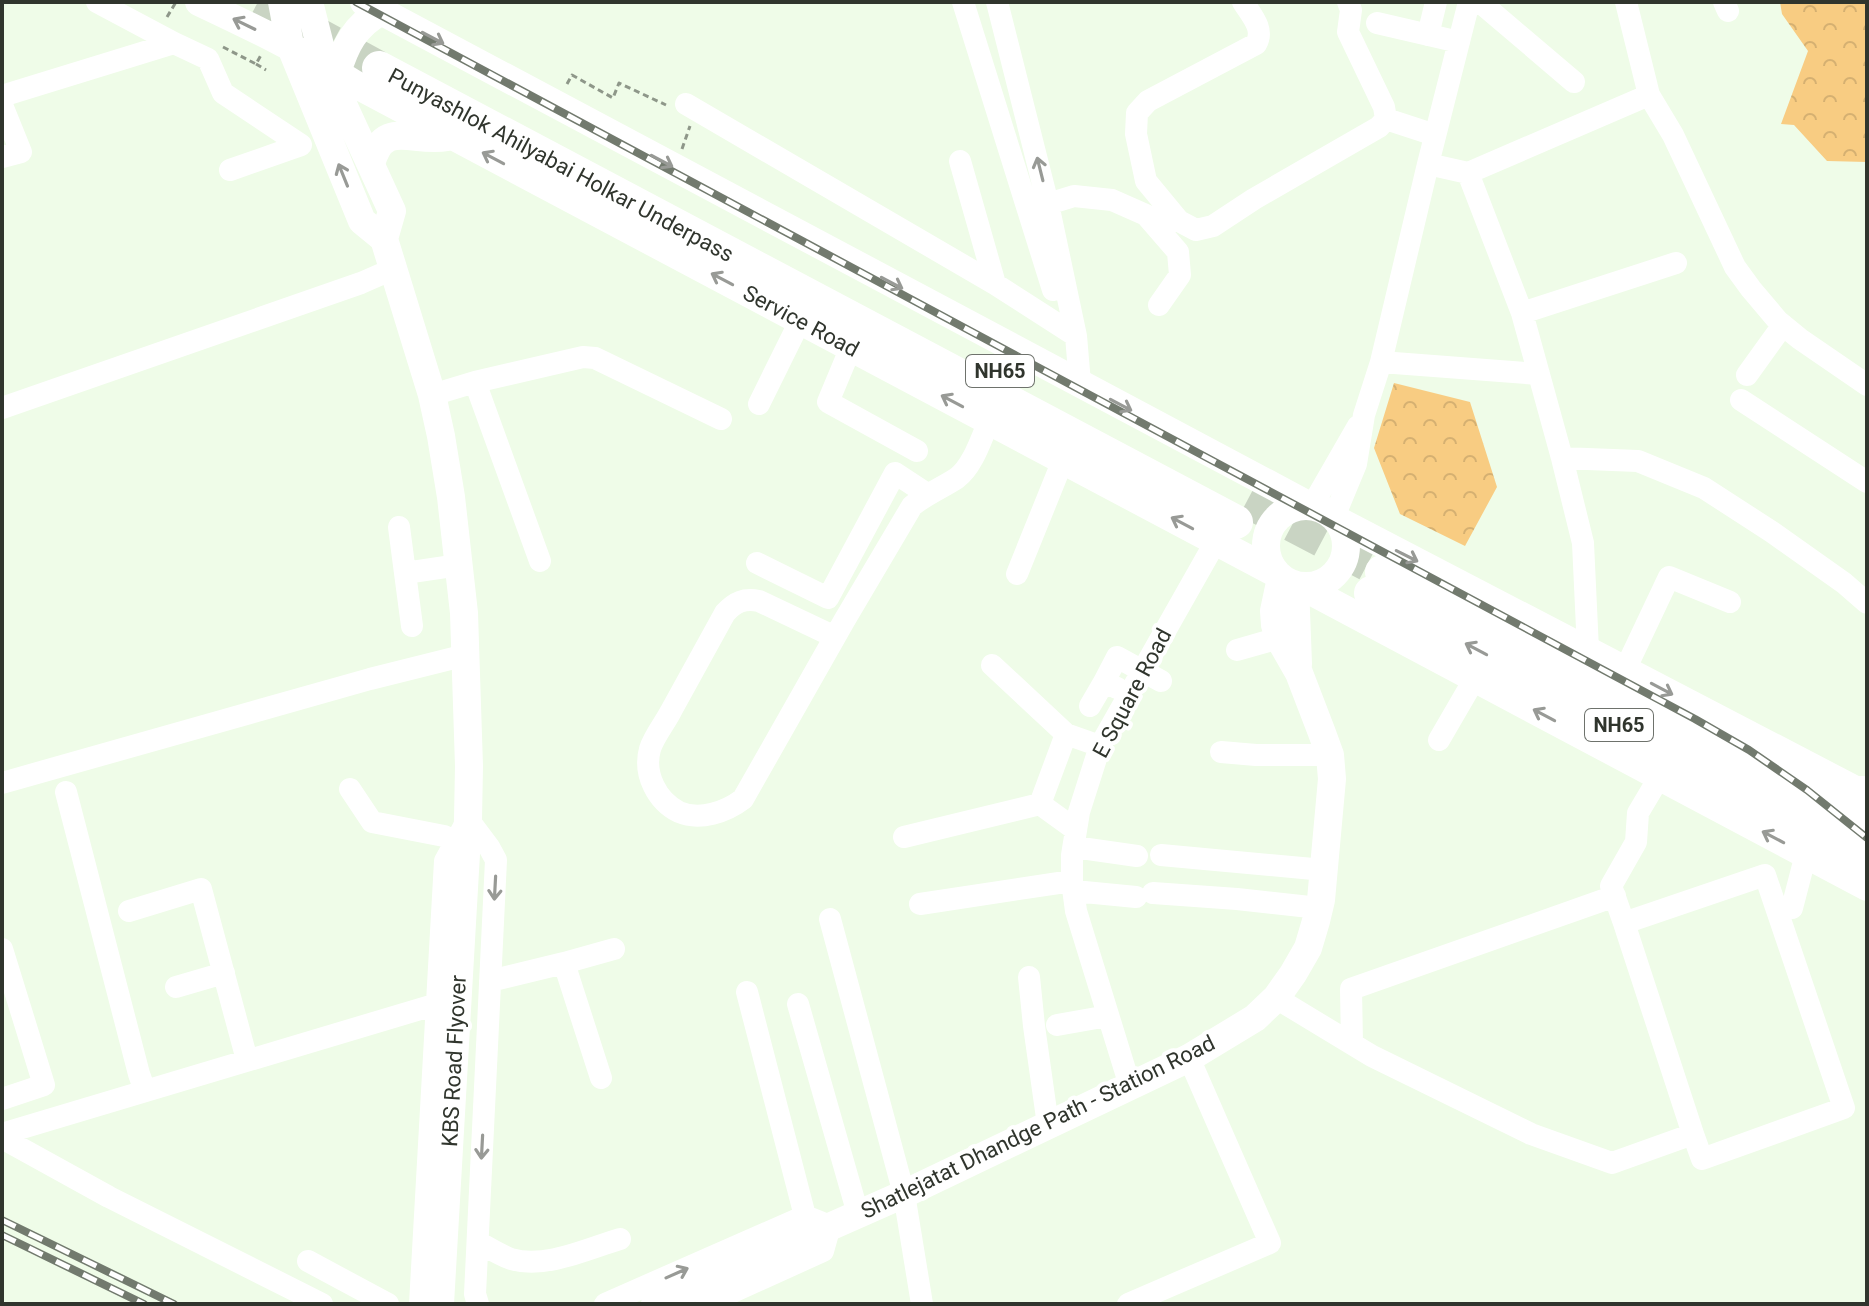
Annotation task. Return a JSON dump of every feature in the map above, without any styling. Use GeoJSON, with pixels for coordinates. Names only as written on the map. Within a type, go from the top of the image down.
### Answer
{"type":"FeatureCollection","features":[{"type":"Feature","properties":{"kind":"highway","name":"Punyashlok Ahilyabai Holkar Underpass"},"geometry":{"type":"LineString","coordinates":[[384,58],[749,251],[1233,521]]}},
{"type":"Feature","properties":{"kind":"highway","name":"NH65"},"geometry":{"type":"LineString","coordinates":[[1867,827],[1376,583],[1867,856]]}},
{"type":"Feature","properties":{"kind":"main road","name":"Service Road"},"geometry":{"type":"LineString","coordinates":[[199,2],[290,45],[452,136],[1063,460],[1233,521],[1289,581],[1867,887]]}},
{"type":"Feature","properties":{"kind":"main road"},"geometry":{"type":"LineString","coordinates":[[282,2],[314,141],[362,221],[384,239],[392,211],[331,69],[309,2]]}},
{"type":"Feature","properties":{"kind":"main road"},"geometry":{"type":"LineString","coordinates":[[331,69],[373,6],[1323,512],[1865,796]]}},
{"type":"Feature","properties":{"kind":"main road"},"geometry":{"type":"LineString","coordinates":[[371,164],[376,148],[391,137],[436,139],[452,136]]}},
{"type":"Feature","properties":{"kind":"main road","name":"KBS Road Flyover"},"geometry":{"type":"LineString","coordinates":[[384,239],[432,395],[451,497],[466,655],[469,766],[440,1304]]}},
{"type":"Feature","properties":{"kind":"main road"},"geometry":{"type":"LineString","coordinates":[[1302,506],[1323,512],[1342,527],[1347,542],[1342,565],[1333,577],[1311,587],[1289,581],[1271,566],[1266,551],[1270,528],[1287,511],[1302,506]]}},
{"type":"Feature","properties":{"kind":"main road","name":"Shatlejatat Dhandge Path - Station Road"},"geometry":{"type":"LineString","coordinates":[[655,1304],[769,1253],[818,1221],[858,1214],[904,1194],[1189,1058],[1255,1018],[1276,998],[1308,948],[1319,908],[1332,779],[1330,755],[1299,673],[1275,625],[1274,611],[1289,581]]}},
{"type":"Feature","properties":{"kind":"main road","name":"Shatlejatat Dhandge Path - Station Road"},"geometry":{"type":"LineString","coordinates":[[1289,581],[1299,673]]}},
{"type":"Feature","properties":{"kind":"street"},"geometry":{"type":"LineString","coordinates":[[97,2],[174,33],[208,59],[223,93],[314,141]]}},
{"type":"Feature","properties":{"kind":"street"},"geometry":{"type":"LineString","coordinates":[[963,2],[1071,333]]}},
{"type":"Feature","properties":{"kind":"street"},"geometry":{"type":"LineString","coordinates":[[997,2],[1048,204],[1080,383]]}},
{"type":"Feature","properties":{"kind":"street"},"geometry":{"type":"LineString","coordinates":[[1243,2],[1259,29],[1261,37],[1256,44],[1148,101],[1137,113],[1136,134],[1146,181],[1179,221],[1196,230],[1213,226],[1379,127],[1386,119]]}},
{"type":"Feature","properties":{"kind":"street"},"geometry":{"type":"LineString","coordinates":[[1348,2],[1351,10],[1348,32],[1384,107],[1386,119]]}},
{"type":"Feature","properties":{"kind":"street"},"geometry":{"type":"LineString","coordinates":[[1428,35],[1436,2]]}},
{"type":"Feature","properties":{"kind":"street"},"geometry":{"type":"LineString","coordinates":[[1323,512],[1356,464],[1364,415],[1381,362],[1469,2]]}},
{"type":"Feature","properties":{"kind":"street"},"geometry":{"type":"LineString","coordinates":[[1480,2],[1574,82]]}},
{"type":"Feature","properties":{"kind":"street"},"geometry":{"type":"LineString","coordinates":[[1626,2],[1649,95],[1673,135],[1735,267],[1783,325],[1867,385]]}},
{"type":"Feature","properties":{"kind":"street"},"geometry":{"type":"LineString","coordinates":[[1377,23],[1459,42]]}},
{"type":"Feature","properties":{"kind":"street"},"geometry":{"type":"LineString","coordinates":[[2,96],[174,33]]}},
{"type":"Feature","properties":{"kind":"street"},"geometry":{"type":"LineString","coordinates":[[1428,164],[1468,173],[1649,95]]}},
{"type":"Feature","properties":{"kind":"street"},"geometry":{"type":"LineString","coordinates":[[2,105],[21,152],[2,157]]}},
{"type":"Feature","properties":{"kind":"street"},"geometry":{"type":"LineString","coordinates":[[683,109],[995,284],[1071,333]]}},
{"type":"Feature","properties":{"kind":"street"},"geometry":{"type":"LineString","coordinates":[[1386,119],[1435,135]]}},
{"type":"Feature","properties":{"kind":"street"},"geometry":{"type":"LineString","coordinates":[[230,170],[314,141]]}},
{"type":"Feature","properties":{"kind":"street"},"geometry":{"type":"LineString","coordinates":[[960,161],[995,284]]}},
{"type":"Feature","properties":{"kind":"street"},"geometry":{"type":"LineString","coordinates":[[1468,173],[1522,313],[1562,458],[1583,543],[1588,650]]}},
{"type":"Feature","properties":{"kind":"street"},"geometry":{"type":"LineString","coordinates":[[1048,204],[1074,196],[1112,200],[1146,215],[1178,252],[1180,275],[1159,305]]}},
{"type":"Feature","properties":{"kind":"street"},"geometry":{"type":"LineString","coordinates":[[1522,313],[1676,263]]}},
{"type":"Feature","properties":{"kind":"street"},"geometry":{"type":"LineString","coordinates":[[2,408],[361,283],[393,269]]}},
{"type":"Feature","properties":{"kind":"street"},"geometry":{"type":"LineString","coordinates":[[759,404],[800,321]]}},
{"type":"Feature","properties":{"kind":"street"},"geometry":{"type":"LineString","coordinates":[[1747,375],[1783,325]]}},
{"type":"Feature","properties":{"kind":"street"},"geometry":{"type":"LineString","coordinates":[[851,347],[824,399],[917,451]]}},
{"type":"Feature","properties":{"kind":"street"},"geometry":{"type":"LineString","coordinates":[[432,395],[583,357],[595,358],[721,419]]}},
{"type":"Feature","properties":{"kind":"street"},"geometry":{"type":"LineString","coordinates":[[1381,362],[1539,374]]}},
{"type":"Feature","properties":{"kind":"street"},"geometry":{"type":"LineString","coordinates":[[475,382],[540,561]]}},
{"type":"Feature","properties":{"kind":"street"},"geometry":{"type":"LineString","coordinates":[[1741,400],[1867,482]]}},
{"type":"Feature","properties":{"kind":"street"},"geometry":{"type":"LineString","coordinates":[[835,637],[759,601],[741,600],[732,606],[725,613],[651,749],[650,775],[664,802],[689,815],[703,815],[730,808],[743,799],[912,506],[959,476],[989,421]]}},
{"type":"Feature","properties":{"kind":"street"},"geometry":{"type":"LineString","coordinates":[[1562,458],[1638,461],[1704,488],[1844,583],[1867,603]]}},
{"type":"Feature","properties":{"kind":"street"},"geometry":{"type":"LineString","coordinates":[[1017,574],[1063,460]]}},
{"type":"Feature","properties":{"kind":"street"},"geometry":{"type":"LineString","coordinates":[[757,563],[828,598],[895,473],[927,494]]}},
{"type":"Feature","properties":{"kind":"street","name":"E Square Road"},"geometry":{"type":"LineString","coordinates":[[1130,1086],[1076,911],[1073,886],[1075,838],[1089,776],[1100,746],[1129,695],[1152,676],[1233,521]]}},
{"type":"Feature","properties":{"kind":"street"},"geometry":{"type":"LineString","coordinates":[[399,527],[412,626]]}},
{"type":"Feature","properties":{"kind":"street"},"geometry":{"type":"LineString","coordinates":[[405,573],[459,565]]}},
{"type":"Feature","properties":{"kind":"street"},"geometry":{"type":"LineString","coordinates":[[1625,670],[1669,577],[1730,602]]}},
{"type":"Feature","properties":{"kind":"street"},"geometry":{"type":"LineString","coordinates":[[1237,650],[1279,638]]}},
{"type":"Feature","properties":{"kind":"street"},"geometry":{"type":"LineString","coordinates":[[2,783],[466,655]]}},
{"type":"Feature","properties":{"kind":"street"},"geometry":{"type":"LineString","coordinates":[[1090,706],[1117,657],[1152,676]]}},
{"type":"Feature","properties":{"kind":"street"},"geometry":{"type":"LineString","coordinates":[[992,665],[1066,734],[1100,746]]}},
{"type":"Feature","properties":{"kind":"street"},"geometry":{"type":"LineString","coordinates":[[1439,740],[1475,678]]}},
{"type":"Feature","properties":{"kind":"street"},"geometry":{"type":"LineString","coordinates":[[1104,682],[1129,695]]}},
{"type":"Feature","properties":{"kind":"street"},"geometry":{"type":"LineString","coordinates":[[1040,804],[1066,734]]}},
{"type":"Feature","properties":{"kind":"street"},"geometry":{"type":"LineString","coordinates":[[1221,752],[1330,755]]}},
{"type":"Feature","properties":{"kind":"street"},"geometry":{"type":"LineString","coordinates":[[1624,923],[1765,875],[1844,1108],[1702,1159],[1611,886],[1636,842],[1638,813],[1660,776]]}},
{"type":"Feature","properties":{"kind":"street"},"geometry":{"type":"LineString","coordinates":[[350,789],[372,822],[489,847],[496,860],[475,1294],[478,1304]]}},
{"type":"Feature","properties":{"kind":"street"},"geometry":{"type":"LineString","coordinates":[[66,792],[145,1091]]}},
{"type":"Feature","properties":{"kind":"street"},"geometry":{"type":"LineString","coordinates":[[904,837],[1040,804]]}},
{"type":"Feature","properties":{"kind":"street"},"geometry":{"type":"LineString","coordinates":[[1040,804],[1075,838],[1137,856]]}},
{"type":"Feature","properties":{"kind":"street"},"geometry":{"type":"LineString","coordinates":[[420,1304],[445,861],[463,842]]}},
{"type":"Feature","properties":{"kind":"street"},"geometry":{"type":"LineString","coordinates":[[1792,908],[1806,854]]}},
{"type":"Feature","properties":{"kind":"street"},"geometry":{"type":"LineString","coordinates":[[1161,855],[1324,870]]}},
{"type":"Feature","properties":{"kind":"street"},"geometry":{"type":"LineString","coordinates":[[920,904],[1073,886],[1144,895],[1237,899],[1319,908]]}},
{"type":"Feature","properties":{"kind":"street"},"geometry":{"type":"LineString","coordinates":[[129,911],[201,889],[247,1060]]}},
{"type":"Feature","properties":{"kind":"street"},"geometry":{"type":"LineString","coordinates":[[1352,1044],[1351,989],[1615,896]]}},
{"type":"Feature","properties":{"kind":"street"},"geometry":{"type":"LineString","coordinates":[[830,919],[904,1194],[922,1304]]}},
{"type":"Feature","properties":{"kind":"street"},"geometry":{"type":"LineString","coordinates":[[2,949],[44,1085],[2,1099]]}},
{"type":"Feature","properties":{"kind":"street"},"geometry":{"type":"LineString","coordinates":[[490,981],[614,949]]}},
{"type":"Feature","properties":{"kind":"street"},"geometry":{"type":"LineString","coordinates":[[564,963],[601,1078]]}},
{"type":"Feature","properties":{"kind":"street"},"geometry":{"type":"LineString","coordinates":[[176,987],[224,973]]}},
{"type":"Feature","properties":{"kind":"street"},"geometry":{"type":"LineString","coordinates":[[1029,977],[1048,1125]]}},
{"type":"Feature","properties":{"kind":"street"},"geometry":{"type":"LineString","coordinates":[[706,1304],[731,1298],[823,1251],[818,1221],[747,992]]}},
{"type":"Feature","properties":{"kind":"street"},"geometry":{"type":"LineString","coordinates":[[1276,998],[1372,1056],[1531,1134],[1612,1163],[1693,1134]]}},
{"type":"Feature","properties":{"kind":"street"},"geometry":{"type":"LineString","coordinates":[[2,1136],[437,1004]]}},
{"type":"Feature","properties":{"kind":"street"},"geometry":{"type":"LineString","coordinates":[[798,1004],[858,1214]]}},
{"type":"Feature","properties":{"kind":"street"},"geometry":{"type":"LineString","coordinates":[[1057,1025],[1108,1016]]}},
{"type":"Feature","properties":{"kind":"street"},"geometry":{"type":"LineString","coordinates":[[1128,1304],[1270,1243],[1189,1058]]}},
{"type":"Feature","properties":{"kind":"street"},"geometry":{"type":"LineString","coordinates":[[2,1136],[109,1197],[322,1304]]}},
{"type":"Feature","properties":{"kind":"street"},"geometry":{"type":"LineString","coordinates":[[605,1304],[818,1221]]}},
{"type":"Feature","properties":{"kind":"street"},"geometry":{"type":"LineString","coordinates":[[478,1242],[510,1258],[529,1262],[546,1261],[620,1239]]}},
{"type":"Feature","properties":{"kind":"street"},"geometry":{"type":"LineString","coordinates":[[308,1261],[388,1304]]}},
{"type":"Feature","properties":{"kind":"path"},"geometry":{"type":"LineString","coordinates":[[174,33],[167,18],[176,2]]}},
{"type":"Feature","properties":{"kind":"path"},"geometry":{"type":"LineString","coordinates":[[256,64],[266,70]]}},
{"type":"Feature","properties":{"kind":"path"},"geometry":{"type":"LineString","coordinates":[[567,84],[572,75],[613,98],[619,83],[683,109],[676,168]]}},
{"type":"Feature","properties":{"kind":"green space"},"geometry":{"type":"Polygon","coordinates":[[[1780,2],[1867,2],[1867,162],[1827,161],[1794,125],[1781,124],[1808,51],[1782,14],[1780,2]]]}},
{"type":"Feature","properties":{"kind":"green space"},"geometry":{"type":"Polygon","coordinates":[[[1394,383],[1470,402],[1497,487],[1465,546],[1400,514],[1374,448],[1394,383]]]}},
{"type":"Feature","properties":{"kind":"tunnel"},"geometry":{"type":"LineString","coordinates":[[258,2],[379,68]]}},
{"type":"Feature","properties":{"kind":"tunnel"},"geometry":{"type":"LineString","coordinates":[[1247,501],[1382,572]]}},
{"type":"Feature","properties":{"kind":"railway"},"geometry":{"type":"LineString","coordinates":[[356,2],[1695,719],[1749,750],[1807,790],[1867,838]]}},
{"type":"Feature","properties":{"kind":"railway"},"geometry":{"type":"LineString","coordinates":[[2,1220],[174,1304]]}},
{"type":"Feature","properties":{"kind":"railway"},"geometry":{"type":"LineString","coordinates":[[2,1235],[144,1304]]}}]}
